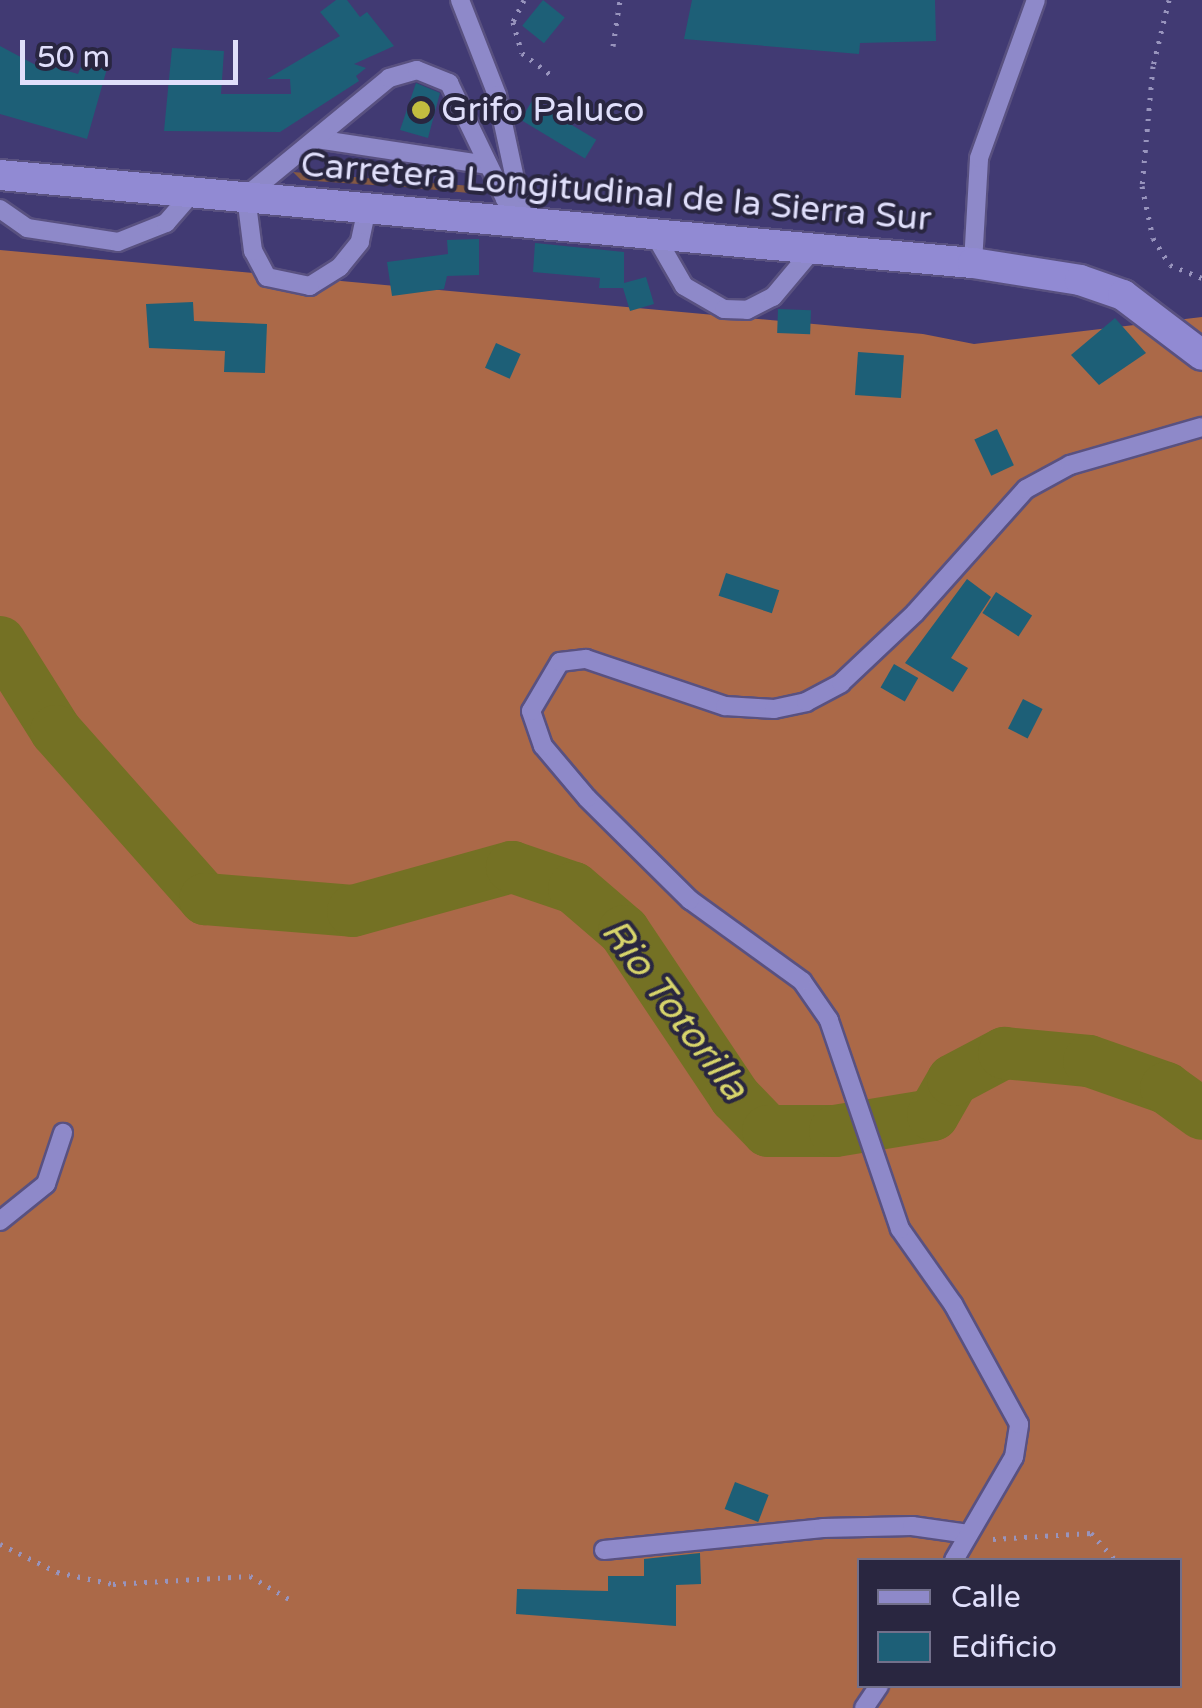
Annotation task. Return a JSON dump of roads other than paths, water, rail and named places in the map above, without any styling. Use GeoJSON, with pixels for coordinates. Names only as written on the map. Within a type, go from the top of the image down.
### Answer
{"type":"FeatureCollection","features":[{"type":"Feature","properties":{"kind":"highway","name":"Carretera Longitudinal de la Sierra Sur"},"geometry":{"type":"LineString","coordinates":[[0,175],[973,263],[1080,280],[1123,294],[1202,355]]}},
{"type":"Feature","properties":{"kind":"street"},"geometry":{"type":"LineString","coordinates":[[460,0],[497,94],[524,222]]}},
{"type":"Feature","properties":{"kind":"street"},"geometry":{"type":"LineString","coordinates":[[973,263],[978,158],[1036,0]]}},
{"type":"Feature","properties":{"kind":"street"},"geometry":{"type":"LineString","coordinates":[[366,208],[360,242],[340,268],[298,288],[267,277],[253,251],[246,196],[389,78],[417,70],[449,84],[488,165],[524,222]]}},
{"type":"Feature","properties":{"kind":"street"},"geometry":{"type":"LineString","coordinates":[[316,139],[488,165]]}},
{"type":"Feature","properties":{"kind":"street"},"geometry":{"type":"LineString","coordinates":[[0,209],[27,228],[118,242],[166,222],[193,192]]}},
{"type":"Feature","properties":{"kind":"street"},"geometry":{"type":"LineString","coordinates":[[653,232],[684,286],[724,308],[747,310],[773,298],[815,247]]}},
{"type":"Feature","properties":{"kind":"street"},"geometry":{"type":"LineString","coordinates":[[955,1558],[1014,1457],[1019,1424],[954,1304],[900,1228],[829,1020],[802,981],[690,900],[561,771],[536,733],[531,711],[544,679],[560,662],[586,659],[725,706],[774,709],[806,702],[841,683],[915,613],[1026,489],[1070,466],[1202,426]]}},
{"type":"Feature","properties":{"kind":"street"},"geometry":{"type":"LineString","coordinates":[[0,1221],[46,1184],[63,1133]]}},
{"type":"Feature","properties":{"kind":"street"},"geometry":{"type":"LineString","coordinates":[[604,1550],[823,1528],[912,1526],[968,1534]]}},
{"type":"Feature","properties":{"kind":"waterway","name":"Rio Totorilla"},"geometry":{"type":"LineString","coordinates":[[0,642],[56,731],[205,899],[353,911],[512,867],[574,888],[624,931],[735,1097],[768,1131],[835,1131],[933,1115],[953,1080],[1004,1053],[1089,1061],[1166,1088],[1202,1114]]}},
{"type":"Feature","properties":{"kind":"place","name":"Grifo Paluco"},"geometry":{"type":"Point","coordinates":[421,110]}}]}
